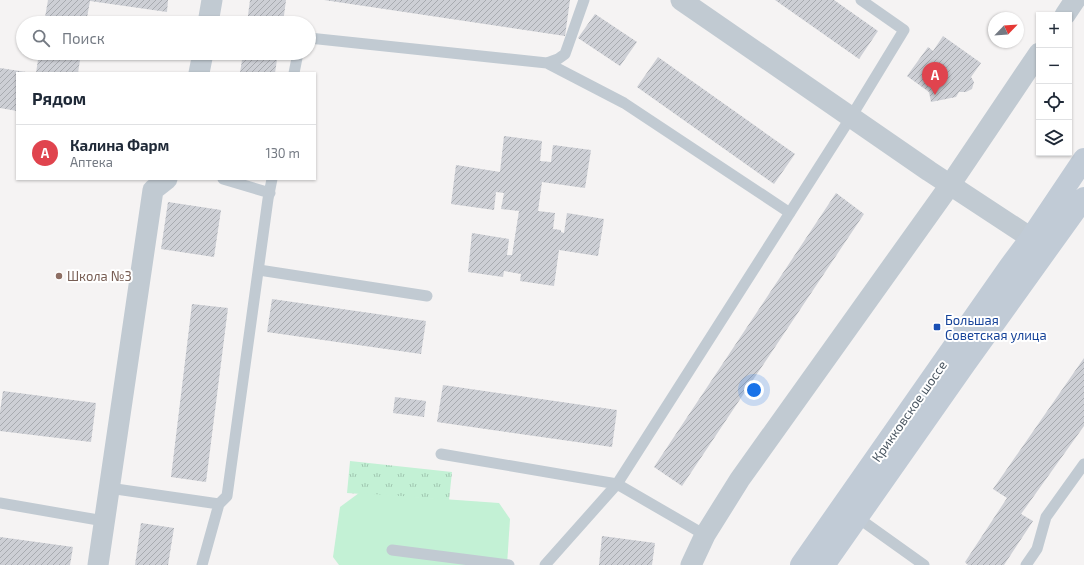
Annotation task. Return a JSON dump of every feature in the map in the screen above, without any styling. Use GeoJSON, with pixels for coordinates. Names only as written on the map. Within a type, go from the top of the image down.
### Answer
{"type":"FeatureCollection","features":[{"type":"Feature","properties":{"kind":"main road","name":"Крикковское шоссе"},"geometry":{"type":"LineString","coordinates":[[801,565],[850,512],[1010,266],[1031,238],[1084,159]]}},
{"type":"Feature","properties":{"kind":"main road"},"geometry":{"type":"LineString","coordinates":[[824,565],[850,512],[970,358],[1084,198]]}},
{"type":"Feature","properties":{"kind":"street"},"geometry":{"type":"LineString","coordinates":[[209,16],[212,0]]}},
{"type":"Feature","properties":{"kind":"street"},"geometry":{"type":"LineString","coordinates":[[681,0],[929,171],[1031,238]]}},
{"type":"Feature","properties":{"kind":"street"},"geometry":{"type":"LineString","coordinates":[[1067,12],[1075,0]]}},
{"type":"Feature","properties":{"kind":"street"},"geometry":{"type":"LineString","coordinates":[[691,565],[705,535],[740,479],[950,185],[1036,57]]}},
{"type":"Feature","properties":{"kind":"street"},"geometry":{"type":"LineString","coordinates":[[199,72],[202,60]]}},
{"type":"Feature","properties":{"kind":"street"},"geometry":{"type":"LineString","coordinates":[[98,565],[153,190],[166,180]]}},
{"type":"Feature","properties":{"kind":"lane"},"geometry":{"type":"LineString","coordinates":[[547,63],[558,59],[565,54],[584,0]]}},
{"type":"Feature","properties":{"kind":"lane"},"geometry":{"type":"LineString","coordinates":[[545,565],[617,484],[851,117],[904,30],[861,0]]}},
{"type":"Feature","properties":{"kind":"lane"},"geometry":{"type":"LineString","coordinates":[[316,39],[547,63],[624,103],[790,213]]}},
{"type":"Feature","properties":{"kind":"lane"},"geometry":{"type":"LineString","coordinates":[[294,72],[297,60]]}},
{"type":"Feature","properties":{"kind":"lane"},"geometry":{"type":"LineString","coordinates":[[226,180],[270,193]]}},
{"type":"Feature","properties":{"kind":"lane"},"geometry":{"type":"LineString","coordinates":[[202,565],[219,504],[227,496],[272,180]]}},
{"type":"Feature","properties":{"kind":"lane"},"geometry":{"type":"LineString","coordinates":[[259,270],[426,296]]}},
{"type":"Feature","properties":{"kind":"lane"},"geometry":{"type":"LineString","coordinates":[[441,454],[617,484],[705,535]]}},
{"type":"Feature","properties":{"kind":"lane"},"geometry":{"type":"LineString","coordinates":[[1026,565],[1036,549],[1046,517],[1084,464]]}},
{"type":"Feature","properties":{"kind":"lane"},"geometry":{"type":"LineString","coordinates":[[109,488],[219,504]]}},
{"type":"Feature","properties":{"kind":"lane"},"geometry":{"type":"LineString","coordinates":[[0,503],[104,521]]}},
{"type":"Feature","properties":{"kind":"lane"},"geometry":{"type":"LineString","coordinates":[[850,512],[924,565]]}},
{"type":"Feature","properties":{"kind":"lane"},"geometry":{"type":"LineString","coordinates":[[392,550],[509,565]]}},
{"type":"Feature","properties":{"kind":"green space"},"geometry":{"type":"Polygon","coordinates":[[[350,461],[452,472],[449,500],[347,493],[350,461]]]}},
{"type":"Feature","properties":{"kind":"green space"},"geometry":{"type":"Polygon","coordinates":[[[359,493],[499,503],[510,519],[507,565],[339,565],[333,557],[340,507],[359,493]]]}},
{"type":"Feature","properties":{"kind":"building"},"geometry":{"type":"Polygon","coordinates":[[[48,0],[168,0],[167,12],[90,1],[87,16],[45,16],[48,0]]]}},
{"type":"Feature","properties":{"kind":"building"},"geometry":{"type":"Polygon","coordinates":[[[250,0],[286,0],[284,16],[248,16],[250,0]]]}},
{"type":"Feature","properties":{"kind":"building"},"geometry":{"type":"Polygon","coordinates":[[[324,0],[570,0],[565,36],[324,0]]]}},
{"type":"Feature","properties":{"kind":"building"},"geometry":{"type":"Polygon","coordinates":[[[775,0],[834,0],[878,31],[859,59],[775,0]]]}},
{"type":"Feature","properties":{"kind":"building"},"geometry":{"type":"Polygon","coordinates":[[[595,14],[637,42],[620,66],[578,38],[595,14]]]}},
{"type":"Feature","properties":{"kind":"building"},"geometry":{"type":"Polygon","coordinates":[[[943,36],[981,63],[971,77],[974,82],[972,89],[966,92],[959,92],[956,97],[931,102],[929,92],[907,76],[928,47],[933,51],[943,36]]]}},
{"type":"Feature","properties":{"kind":"building"},"geometry":{"type":"Polygon","coordinates":[[[658,57],[795,154],[774,184],[637,87],[658,57]]]}},
{"type":"Feature","properties":{"kind":"building"},"geometry":{"type":"Polygon","coordinates":[[[38,60],[80,60],[78,72],[36,72],[38,60]]]}},
{"type":"Feature","properties":{"kind":"building"},"geometry":{"type":"Polygon","coordinates":[[[242,60],[277,60],[275,72],[240,72],[242,60]]]}},
{"type":"Feature","properties":{"kind":"building"},"geometry":{"type":"Polygon","coordinates":[[[0,68],[26,72],[16,72],[16,111],[0,108],[0,68]]]}},
{"type":"Feature","properties":{"kind":"building"},"geometry":{"type":"Polygon","coordinates":[[[504,136],[542,141],[540,161],[551,162],[553,145],[591,150],[585,188],[542,182],[538,211],[555,213],[553,229],[561,230],[561,232],[564,233],[567,213],[604,219],[598,256],[559,250],[554,286],[520,281],[521,274],[504,271],[503,277],[468,272],[472,233],[509,239],[507,255],[512,255],[519,211],[501,209],[504,193],[496,192],[494,210],[451,204],[456,165],[500,172],[504,136]]]}},
{"type":"Feature","properties":{"kind":"building"},"geometry":{"type":"Polygon","coordinates":[[[836,193],[864,214],[682,486],[654,467],[836,193]]]}},
{"type":"Feature","properties":{"kind":"building"},"geometry":{"type":"Polygon","coordinates":[[[168,202],[221,210],[214,257],[161,249],[168,202]]]}},
{"type":"Feature","properties":{"kind":"building"},"geometry":{"type":"Polygon","coordinates":[[[272,299],[426,321],[421,354],[267,332],[272,299]]]}},
{"type":"Feature","properties":{"kind":"building"},"geometry":{"type":"Polygon","coordinates":[[[192,304],[228,308],[206,482],[171,477],[192,304]]]}},
{"type":"Feature","properties":{"kind":"building"},"geometry":{"type":"Polygon","coordinates":[[[1084,358],[1084,426],[1021,514],[1033,521],[1004,565],[968,565],[965,562],[1007,498],[993,489],[1084,358]]]}},
{"type":"Feature","properties":{"kind":"building"},"geometry":{"type":"Polygon","coordinates":[[[443,385],[617,410],[612,447],[437,422],[443,385]]]}},
{"type":"Feature","properties":{"kind":"building"},"geometry":{"type":"Polygon","coordinates":[[[3,391],[96,403],[91,442],[0,431],[0,412],[3,391]]]}},
{"type":"Feature","properties":{"kind":"building"},"geometry":{"type":"Polygon","coordinates":[[[395,397],[426,401],[424,417],[393,413],[395,397]]]}},
{"type":"Feature","properties":{"kind":"building"},"geometry":{"type":"Polygon","coordinates":[[[141,523],[174,528],[168,565],[135,565],[141,523]]]}},
{"type":"Feature","properties":{"kind":"building"},"geometry":{"type":"Polygon","coordinates":[[[602,536],[655,543],[652,565],[599,565],[602,536]]]}},
{"type":"Feature","properties":{"kind":"building"},"geometry":{"type":"Polygon","coordinates":[[[0,537],[73,547],[70,565],[0,565],[0,537]]]}},
{"type":"Feature","properties":{"kind":"place","name":"Калина Фарм"},"geometry":{"type":"Point","coordinates":[935,95]}},
{"type":"Feature","properties":{"kind":"place","name":"Школа №3"},"geometry":{"type":"Point","coordinates":[59,276]}},
{"type":"Feature","properties":{"kind":"place","name":"Большая Советская улица"},"geometry":{"type":"Point","coordinates":[937,327]}}]}
